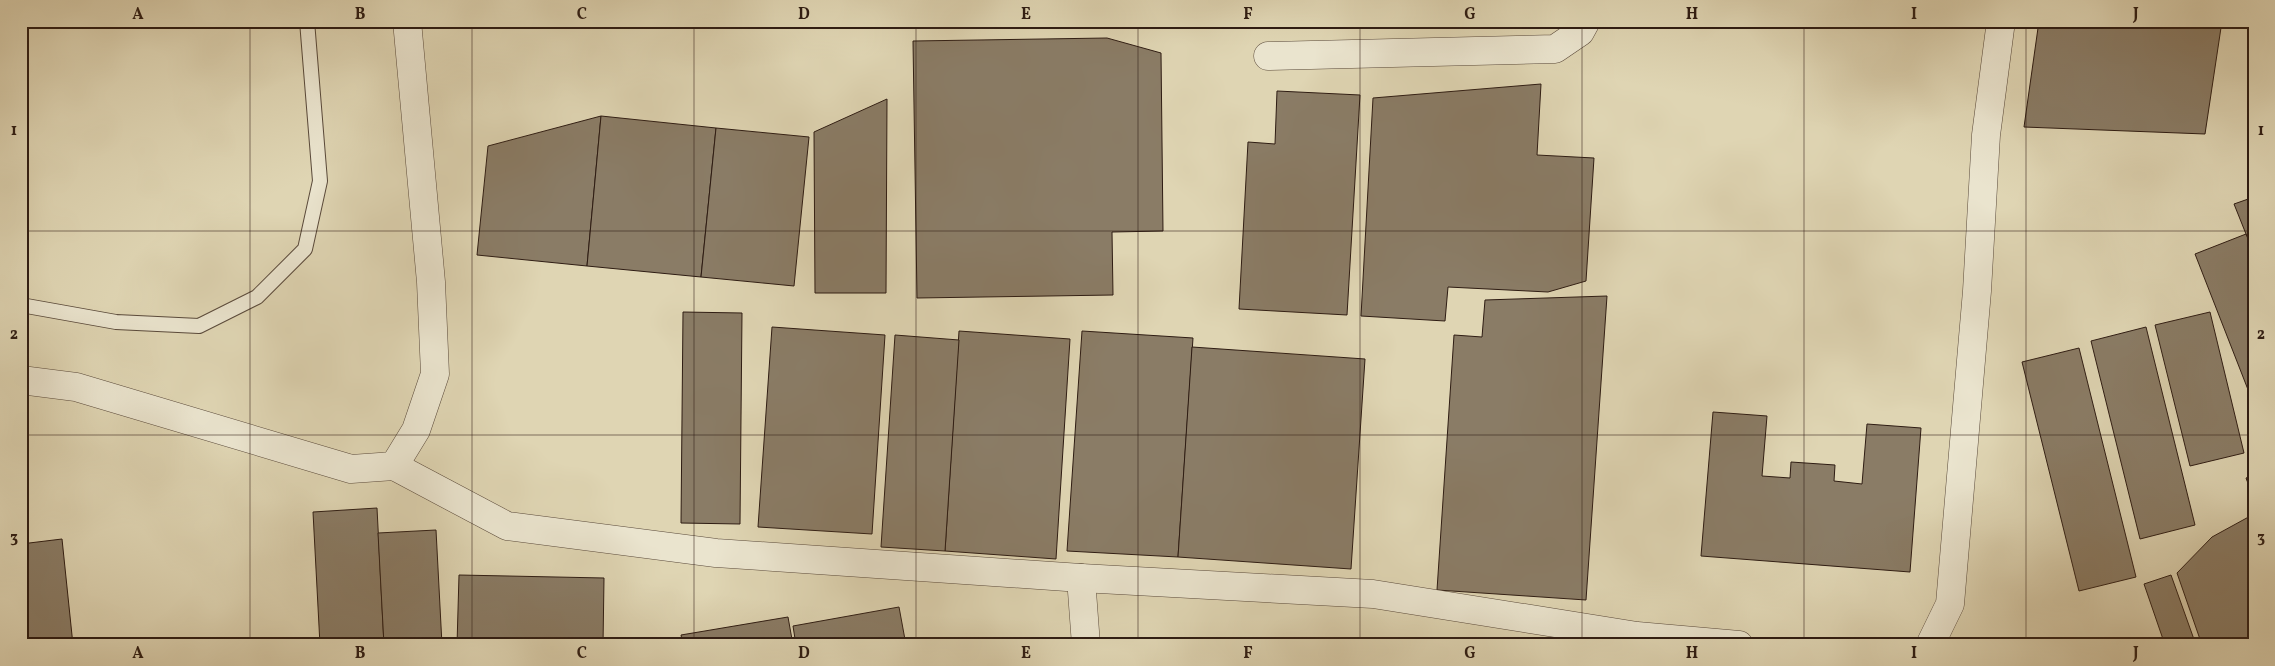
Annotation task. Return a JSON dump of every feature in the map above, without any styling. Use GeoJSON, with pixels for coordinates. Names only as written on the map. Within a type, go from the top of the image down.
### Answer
{"type":"FeatureCollection","features":[{"type":"Feature","properties":{"kind":"street"},"geometry":{"type":"LineString","coordinates":[[394,466],[416,430],[435,374],[431,282],[407,21]]}},
{"type":"Feature","properties":{"kind":"street"},"geometry":{"type":"LineString","coordinates":[[1268,56],[1555,49],[1580,32],[1586,21]]}},
{"type":"Feature","properties":{"kind":"street"},"geometry":{"type":"LineString","coordinates":[[1930,645],[1950,604],[1977,291],[1986,135],[2001,21]]}},
{"type":"Feature","properties":{"kind":"street"},"geometry":{"type":"LineString","coordinates":[[21,380],[76,387],[352,469],[394,466],[507,526],[716,552],[1081,578],[1373,594],[1637,636],[1739,645]]}},
{"type":"Feature","properties":{"kind":"street"},"geometry":{"type":"LineString","coordinates":[[1081,578],[1086,645]]}},
{"type":"Feature","properties":{"kind":"lane"},"geometry":{"type":"LineString","coordinates":[[21,305],[116,322],[199,326],[257,297],[305,249],[320,181],[307,21]]}},
{"type":"Feature","properties":{"kind":"building"},"geometry":{"type":"Polygon","coordinates":[[[2039,21],[2222,21],[2205,134],[2024,127],[2039,21]]]}},
{"type":"Feature","properties":{"kind":"building"},"geometry":{"type":"Polygon","coordinates":[[[1107,38],[1161,53],[1163,231],[1112,232],[1113,295],[917,298],[913,41],[1107,38]]]}},
{"type":"Feature","properties":{"kind":"building"},"geometry":{"type":"Polygon","coordinates":[[[1541,84],[1537,155],[1594,158],[1586,281],[1548,292],[1448,287],[1445,321],[1361,316],[1373,98],[1541,84]]]}},
{"type":"Feature","properties":{"kind":"building"},"geometry":{"type":"Polygon","coordinates":[[[1277,91],[1360,95],[1347,315],[1239,309],[1248,142],[1275,144],[1277,91]]]}},
{"type":"Feature","properties":{"kind":"building"},"geometry":{"type":"Polygon","coordinates":[[[887,99],[886,293],[815,293],[814,132],[887,99]]]}},
{"type":"Feature","properties":{"kind":"building"},"geometry":{"type":"Polygon","coordinates":[[[601,116],[587,266],[477,255],[488,146],[601,116]]]}},
{"type":"Feature","properties":{"kind":"building"},"geometry":{"type":"Polygon","coordinates":[[[601,116],[716,128],[701,277],[587,266],[601,116]]]}},
{"type":"Feature","properties":{"kind":"building"},"geometry":{"type":"Polygon","coordinates":[[[716,128],[809,137],[794,286],[701,277],[716,128]]]}},
{"type":"Feature","properties":{"kind":"building"},"geometry":{"type":"Polygon","coordinates":[[[2254,197],[2254,254],[2234,204],[2254,197]]]}},
{"type":"Feature","properties":{"kind":"building"},"geometry":{"type":"Polygon","coordinates":[[[2246,234],[2254,254],[2254,405],[2195,254],[2246,234]]]}},
{"type":"Feature","properties":{"kind":"building"},"geometry":{"type":"Polygon","coordinates":[[[1607,296],[1586,600],[1437,590],[1454,335],[1482,337],[1485,300],[1607,296]]]}},
{"type":"Feature","properties":{"kind":"building"},"geometry":{"type":"Polygon","coordinates":[[[683,312],[742,313],[740,524],[681,523],[683,312]]]}},
{"type":"Feature","properties":{"kind":"building"},"geometry":{"type":"Polygon","coordinates":[[[2210,312],[2244,453],[2190,466],[2155,325],[2210,312]]]}},
{"type":"Feature","properties":{"kind":"building"},"geometry":{"type":"Polygon","coordinates":[[[772,327],[885,335],[872,534],[758,527],[772,327]]]}},
{"type":"Feature","properties":{"kind":"building"},"geometry":{"type":"Polygon","coordinates":[[[2146,327],[2195,525],[2140,539],[2091,341],[2146,327]]]}},
{"type":"Feature","properties":{"kind":"building"},"geometry":{"type":"Polygon","coordinates":[[[959,331],[1070,339],[1056,559],[945,551],[959,331]]]}},
{"type":"Feature","properties":{"kind":"building"},"geometry":{"type":"Polygon","coordinates":[[[1082,331],[1193,338],[1178,557],[1067,551],[1082,331]]]}},
{"type":"Feature","properties":{"kind":"building"},"geometry":{"type":"Polygon","coordinates":[[[895,335],[959,340],[945,551],[881,547],[895,335]]]}},
{"type":"Feature","properties":{"kind":"building"},"geometry":{"type":"Polygon","coordinates":[[[1192,347],[1365,359],[1351,569],[1178,557],[1192,347]]]}},
{"type":"Feature","properties":{"kind":"building"},"geometry":{"type":"Polygon","coordinates":[[[2079,348],[2136,577],[2079,591],[2022,362],[2079,348]]]}},
{"type":"Feature","properties":{"kind":"building"},"geometry":{"type":"Polygon","coordinates":[[[1713,412],[1767,416],[1762,476],[1790,478],[1791,462],[1835,465],[1834,481],[1862,484],[1867,424],[1921,428],[1910,572],[1701,556],[1713,412]]]}},
{"type":"Feature","properties":{"kind":"building"},"geometry":{"type":"Polygon","coordinates":[[[2254,475],[2254,499],[2246,478],[2254,475]]]}},
{"type":"Feature","properties":{"kind":"building"},"geometry":{"type":"Polygon","coordinates":[[[377,508],[384,645],[320,645],[313,512],[377,508]]]}},
{"type":"Feature","properties":{"kind":"building"},"geometry":{"type":"Polygon","coordinates":[[[2254,514],[2254,645],[2202,645],[2177,573],[2212,537],[2254,514]]]}},
{"type":"Feature","properties":{"kind":"building"},"geometry":{"type":"Polygon","coordinates":[[[436,530],[442,645],[384,645],[378,533],[436,530]]]}},
{"type":"Feature","properties":{"kind":"building"},"geometry":{"type":"Polygon","coordinates":[[[62,539],[73,645],[21,645],[21,544],[62,539]]]}},
{"type":"Feature","properties":{"kind":"building"},"geometry":{"type":"Polygon","coordinates":[[[459,575],[604,578],[603,645],[457,645],[459,575]]]}},
{"type":"Feature","properties":{"kind":"building"},"geometry":{"type":"Polygon","coordinates":[[[2171,575],[2196,645],[2165,645],[2144,584],[2171,575]]]}},
{"type":"Feature","properties":{"kind":"building"},"geometry":{"type":"Polygon","coordinates":[[[899,607],[906,645],[796,645],[793,626],[899,607]]]}},
{"type":"Feature","properties":{"kind":"building"},"geometry":{"type":"Polygon","coordinates":[[[788,617],[793,645],[683,645],[681,635],[788,617]]]}}]}
